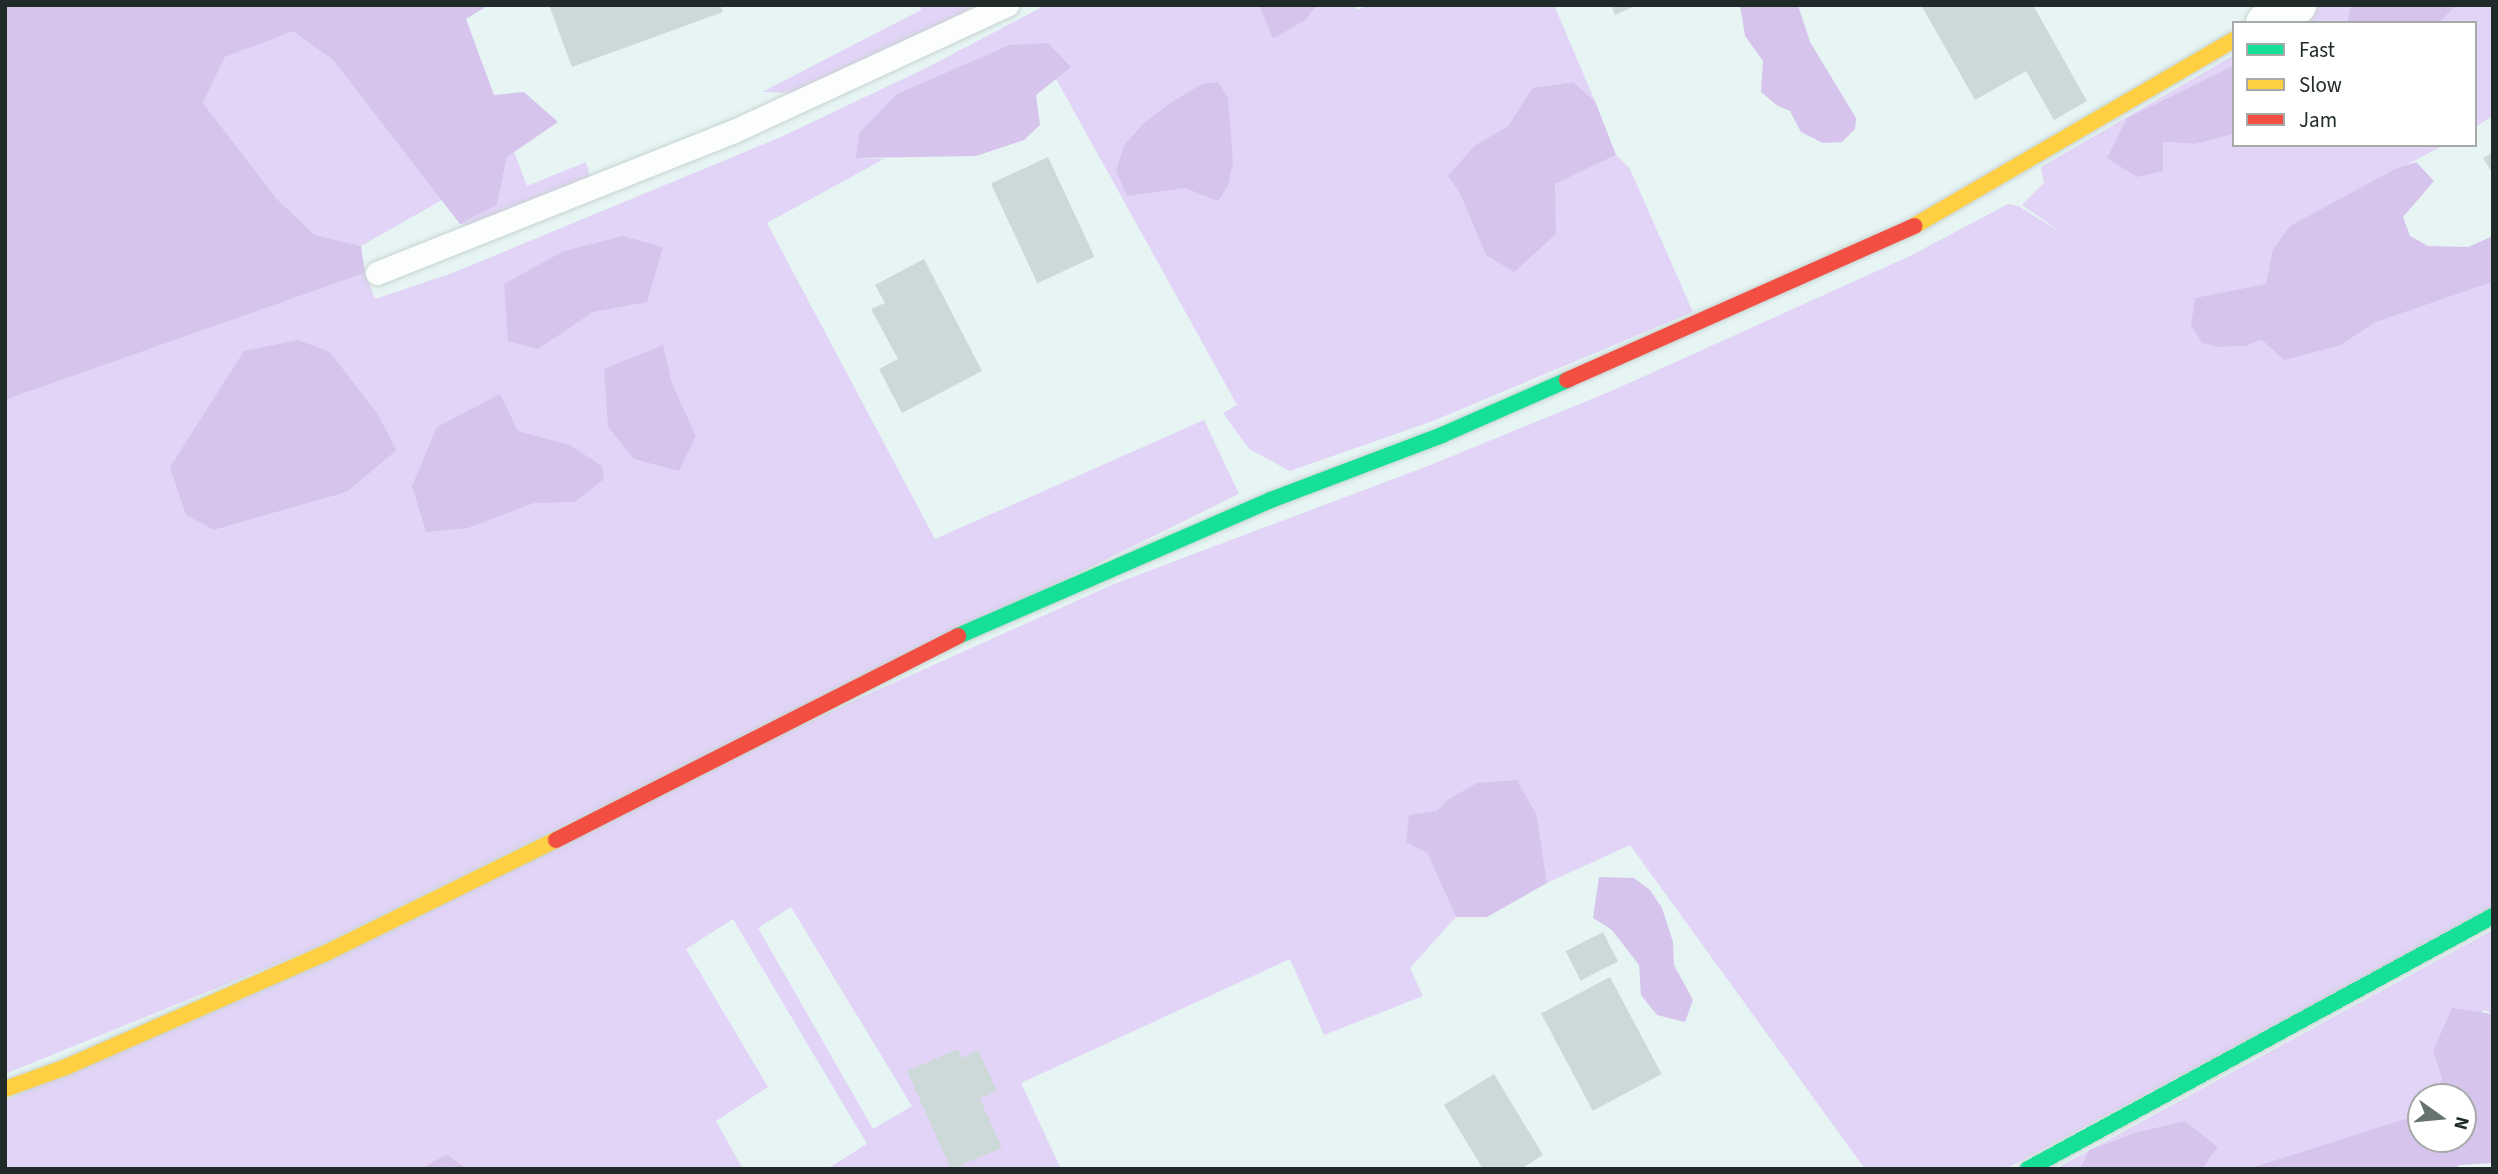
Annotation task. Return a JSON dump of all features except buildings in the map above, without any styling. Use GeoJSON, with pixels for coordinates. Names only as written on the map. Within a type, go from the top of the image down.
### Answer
{"type":"FeatureCollection","features":[{"type":"Feature","properties":{"kind":"street"},"geometry":{"type":"LineString","coordinates":[[2269,21],[2297,5]]}},
{"type":"Feature","properties":{"kind":"street"},"geometry":{"type":"LineString","coordinates":[[5,1089],[66,1068],[326,953],[715,762],[926,650],[1271,500],[1442,435],[1904,232],[2111,109],[2232,41]]}},
{"type":"Feature","properties":{"kind":"street"},"geometry":{"type":"LineString","coordinates":[[2028,1169],[2493,916]]}},
{"type":"Feature","properties":{"kind":"lane"},"geometry":{"type":"LineString","coordinates":[[377,273],[734,131],[1007,5]]}},
{"type":"Feature","properties":{"kind":"shaded area"},"geometry":{"type":"Polygon","coordinates":[[[5,5],[489,5],[466,19],[494,95],[524,92],[558,122],[507,157],[497,205],[460,224],[333,60],[293,31],[225,57],[203,103],[277,199],[315,235],[361,246],[365,273],[5,400],[5,5]]]}},
{"type":"Feature","properties":{"kind":"shaded area"},"geometry":{"type":"Polygon","coordinates":[[[920,5],[976,5],[883,56],[799,93],[762,92],[921,10],[920,5]]]}},
{"type":"Feature","properties":{"kind":"shaded area"},"geometry":{"type":"Polygon","coordinates":[[[1046,5],[1259,5],[1273,39],[1304,20],[1317,5],[1352,5],[1358,10],[1367,5],[1554,5],[1595,101],[1573,82],[1532,88],[1508,126],[1475,145],[1449,177],[1459,192],[1486,255],[1555,184],[1616,155],[1630,169],[1693,312],[1433,421],[1290,471],[1249,449],[1223,413],[1237,405],[1056,79],[1070,67],[1009,45],[898,94],[859,134],[857,158],[884,159],[767,223],[935,539],[1204,420],[1239,494],[313,949],[5,1074],[5,400],[365,273],[375,299],[455,272],[783,136],[926,68],[1046,5]],[[330,352],[214,530],[347,492],[397,450],[377,413],[330,352]]]}},
{"type":"Feature","properties":{"kind":"shaded area"},"geometry":{"type":"Polygon","coordinates":[[[1259,5],[1317,5],[1305,20],[1273,39],[1259,5]]]}},
{"type":"Feature","properties":{"kind":"shaded area"},"geometry":{"type":"Polygon","coordinates":[[[1740,5],[1798,5],[1810,42],[1856,118],[1855,129],[1842,142],[1823,143],[1801,132],[1790,111],[1778,106],[1761,92],[1763,61],[1745,36],[1740,5]]]}},
{"type":"Feature","properties":{"kind":"shaded area"},"geometry":{"type":"Polygon","coordinates":[[[2321,5],[2351,5],[2347,21],[2293,21],[2321,5]]]}},
{"type":"Feature","properties":{"kind":"shaded area"},"geometry":{"type":"Polygon","coordinates":[[[2351,5],[2457,5],[2441,21],[2347,21],[2351,5]]]}},
{"type":"Feature","properties":{"kind":"shaded area"},"geometry":{"type":"Polygon","coordinates":[[[2457,5],[2493,5],[2493,116],[2477,126],[2477,21],[2441,21],[2457,5]]]}},
{"type":"Feature","properties":{"kind":"shaded area"},"geometry":{"type":"Polygon","coordinates":[[[293,30],[333,60],[442,200],[361,246],[315,235],[277,199],[203,103],[225,57],[293,30]]]}},
{"type":"Feature","properties":{"kind":"shaded area"},"geometry":{"type":"Polygon","coordinates":[[[1048,43],[1071,67],[1036,95],[1040,125],[1024,140],[976,156],[856,158],[859,133],[897,94],[1009,45],[1048,43]]]}},
{"type":"Feature","properties":{"kind":"shaded area"},"geometry":{"type":"Polygon","coordinates":[[[2232,56],[2232,66],[2127,118],[2162,142],[2197,144],[2232,135],[2232,147],[2440,147],[2329,206],[2272,251],[2266,284],[2232,293],[2220,347],[2245,346],[2262,340],[2341,345],[2376,322],[2493,282],[2493,909],[2006,1169],[1865,1169],[1630,845],[1547,883],[1537,816],[1447,800],[1437,811],[1427,853],[1456,917],[1410,968],[1423,996],[1324,1035],[1290,959],[1021,1083],[1061,1169],[827,1169],[867,1144],[733,919],[686,949],[768,1087],[716,1121],[743,1169],[467,1169],[447,1154],[420,1169],[5,1169],[5,1101],[862,697],[1114,584],[1428,466],[1616,389],[1912,255],[2008,204],[2018,206],[2064,234],[2022,205],[2044,183],[2041,167],[2232,56]],[[791,907],[758,928],[873,1129],[912,1106],[791,907]]]}},
{"type":"Feature","properties":{"kind":"shaded area"},"geometry":{"type":"Polygon","coordinates":[[[2232,66],[2232,135],[2196,144],[2163,142],[2163,171],[2137,177],[2107,158],[2127,118],[2232,66]]]}},
{"type":"Feature","properties":{"kind":"shaded area"},"geometry":{"type":"Polygon","coordinates":[[[1218,82],[1228,98],[1233,163],[1228,186],[1218,201],[1185,188],[1127,196],[1116,171],[1124,145],[1144,123],[1169,104],[1202,84],[1218,82]]]}},
{"type":"Feature","properties":{"kind":"shaded area"},"geometry":{"type":"Polygon","coordinates":[[[1573,82],[1595,101],[1616,155],[1555,184],[1556,234],[1514,272],[1486,255],[1459,192],[1448,176],[1475,145],[1508,126],[1532,88],[1573,82]]]}},
{"type":"Feature","properties":{"kind":"shaded area"},"geometry":{"type":"Polygon","coordinates":[[[514,152],[527,186],[586,162],[591,181],[479,228],[460,224],[497,205],[507,157],[514,152]]]}},
{"type":"Feature","properties":{"kind":"shaded area"},"geometry":{"type":"Polygon","coordinates":[[[2416,162],[2434,181],[2403,217],[2410,236],[2428,246],[2468,247],[2493,236],[2493,282],[2376,322],[2341,345],[2284,360],[2262,340],[2245,346],[2220,347],[2202,343],[2191,325],[2195,298],[2266,284],[2272,251],[2290,226],[2395,169],[2416,162]]]}},
{"type":"Feature","properties":{"kind":"shaded area"},"geometry":{"type":"Polygon","coordinates":[[[623,236],[663,247],[647,302],[593,312],[538,349],[508,341],[504,284],[564,251],[623,236]]]}},
{"type":"Feature","properties":{"kind":"shaded area"},"geometry":{"type":"Polygon","coordinates":[[[298,340],[330,352],[377,413],[397,450],[347,492],[214,530],[186,515],[170,467],[244,351],[298,340]]]}},
{"type":"Feature","properties":{"kind":"shaded area"},"geometry":{"type":"Polygon","coordinates":[[[663,345],[672,384],[696,436],[679,471],[634,459],[608,427],[604,369],[663,345]]]}},
{"type":"Feature","properties":{"kind":"shaded area"},"geometry":{"type":"Polygon","coordinates":[[[500,394],[518,431],[570,445],[602,466],[604,479],[575,502],[534,503],[468,528],[426,532],[412,486],[437,427],[500,394]]]}},
{"type":"Feature","properties":{"kind":"shaded area"},"geometry":{"type":"Polygon","coordinates":[[[1517,780],[1537,816],[1547,883],[1487,917],[1456,917],[1427,853],[1406,842],[1409,815],[1437,811],[1447,800],[1477,783],[1517,780]]]}},
{"type":"Feature","properties":{"kind":"shaded area"},"geometry":{"type":"Polygon","coordinates":[[[1599,877],[1634,878],[1650,890],[1662,908],[1673,942],[1674,965],[1693,1000],[1685,1022],[1657,1015],[1641,995],[1639,965],[1612,930],[1593,918],[1599,877]]]}},
{"type":"Feature","properties":{"kind":"shaded area"},"geometry":{"type":"Polygon","coordinates":[[[2493,930],[2493,1014],[2484,1010],[2433,1051],[2442,1079],[2440,1083],[2407,1083],[2407,1119],[2247,1169],[2202,1169],[2218,1147],[2185,1121],[2137,1132],[2092,1149],[2493,930]]]}},
{"type":"Feature","properties":{"kind":"shaded area"},"geometry":{"type":"Polygon","coordinates":[[[2452,1008],[2493,1014],[2493,1163],[2459,1165],[2455,1169],[2247,1169],[2407,1118],[2407,1153],[2477,1153],[2477,1083],[2440,1083],[2442,1079],[2433,1051],[2452,1008]]]}},
{"type":"Feature","properties":{"kind":"shaded area"},"geometry":{"type":"Polygon","coordinates":[[[2185,1121],[2218,1147],[2202,1169],[2080,1169],[2089,1150],[2137,1132],[2185,1121]]]}},
{"type":"Feature","properties":{"kind":"shaded area"},"geometry":{"type":"Polygon","coordinates":[[[2089,1151],[2080,1169],[2055,1169],[2089,1151]]]}},
{"type":"Feature","properties":{"kind":"shaded area"},"geometry":{"type":"Polygon","coordinates":[[[447,1154],[467,1169],[420,1169],[447,1154]]]}},
{"type":"Feature","properties":{"kind":"traffic: fast"},"geometry":{"type":"LineString","coordinates":[[958,636],[1271,500],[1442,435],[1567,380]]}},
{"type":"Feature","properties":{"kind":"traffic: fast"},"geometry":{"type":"LineString","coordinates":[[2028,1169],[2493,916]]}},
{"type":"Feature","properties":{"kind":"traffic: slow"},"geometry":{"type":"LineString","coordinates":[[1914,226],[2232,41]]}},
{"type":"Feature","properties":{"kind":"traffic: slow"},"geometry":{"type":"LineString","coordinates":[[5,1089],[66,1067],[326,953],[556,840]]}},
{"type":"Feature","properties":{"kind":"traffic: jam"},"geometry":{"type":"LineString","coordinates":[[1567,380],[1914,226]]}},
{"type":"Feature","properties":{"kind":"traffic: jam"},"geometry":{"type":"LineString","coordinates":[[556,840],[958,636]]}}]}
